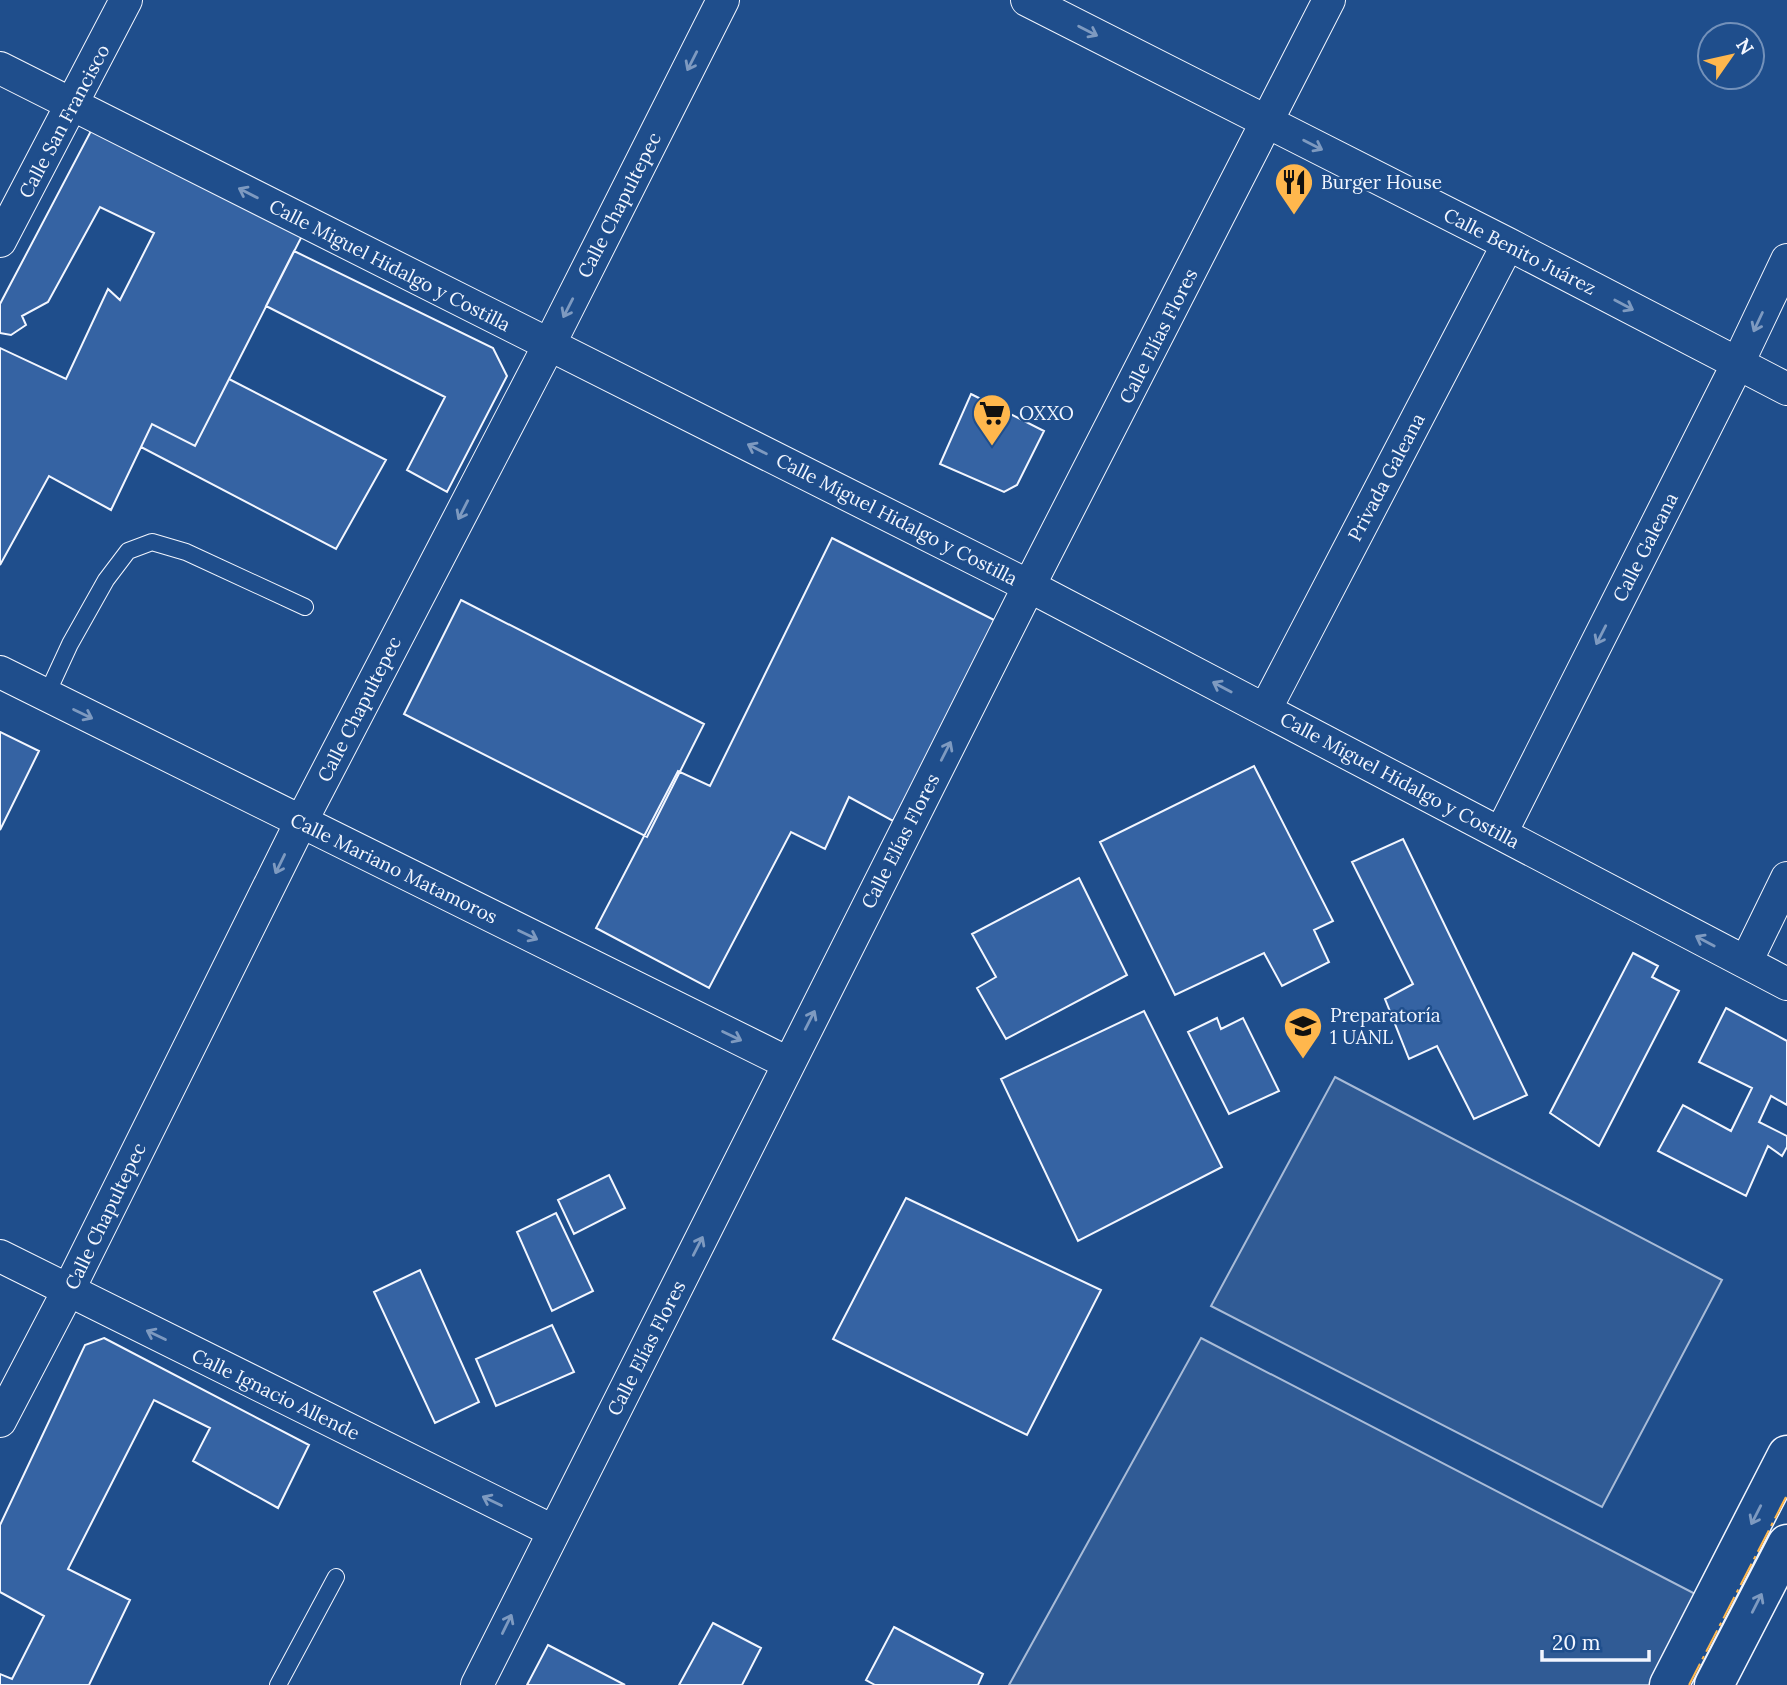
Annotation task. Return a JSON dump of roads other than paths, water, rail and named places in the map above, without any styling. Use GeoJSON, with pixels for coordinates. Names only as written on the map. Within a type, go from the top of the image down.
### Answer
{"type":"FeatureCollection","features":[{"type":"Feature","properties":{"kind":"street","name":"Calle San Francisco"},"geometry":{"type":"LineString","coordinates":[[0,241],[126,0]]}},
{"type":"Feature","properties":{"kind":"street","name":"Calle Chapultepec"},"geometry":{"type":"LineString","coordinates":[[0,1421],[68,1291],[301,822],[549,345],[723,0]]}},
{"type":"Feature","properties":{"kind":"street","name":"Calle Benito Juárez"},"geometry":{"type":"LineString","coordinates":[[1027,0],[1787,389]]}},
{"type":"Feature","properties":{"kind":"street","name":"Calle Elías Flores"},"geometry":{"type":"LineString","coordinates":[[477,1685],[1029,586],[1329,0]]}},
{"type":"Feature","properties":{"kind":"street","name":"Calle Miguel Hidalgo y Costilla"},"geometry":{"type":"LineString","coordinates":[[0,68],[1029,586],[1787,984]]}},
{"type":"Feature","properties":{"kind":"street","name":"Privada Galeana"},"geometry":{"type":"LineString","coordinates":[[1265,710],[1508,244]]}},
{"type":"Feature","properties":{"kind":"street","name":"Calle Galeana"},"geometry":{"type":"LineString","coordinates":[[1501,833],[1737,365],[1787,260]]}},
{"type":"Feature","properties":{"kind":"street","name":"Calle Mariano Matamoros"},"geometry":{"type":"LineString","coordinates":[[0,672],[788,1063]]}},
{"type":"Feature","properties":{"kind":"street"},"geometry":{"type":"LineString","coordinates":[[1746,962],[1787,878]]}},
{"type":"Feature","properties":{"kind":"street","name":"Calle Ignacio Allende"},"geometry":{"type":"LineString","coordinates":[[0,1256],[553,1531]]}},
{"type":"Feature","properties":{"kind":"street"},"geometry":{"type":"LineString","coordinates":[[1669,1685],[1787,1455]]}},
{"type":"Feature","properties":{"kind":"street"},"geometry":{"type":"LineString","coordinates":[[1714,1685],[1787,1544]]}},
{"type":"Feature","properties":{"kind":"lane"},"geometry":{"type":"LineString","coordinates":[[46,696],[70,643],[106,580],[128,551],[152,542],[186,552],[305,607]]}},
{"type":"Feature","properties":{"kind":"lane"},"geometry":{"type":"LineString","coordinates":[[278,1685],[336,1577]]}},
{"type":"Feature","properties":{"kind":"place","name":"Burger House"},"geometry":{"type":"Point","coordinates":[1294,216]}},
{"type":"Feature","properties":{"kind":"place","name":"OXXO"},"geometry":{"type":"Point","coordinates":[992,447]}},
{"type":"Feature","properties":{"kind":"place","name":"Preparatoría 1 UANL"},"geometry":{"type":"Point","coordinates":[1303,1060]}}]}
